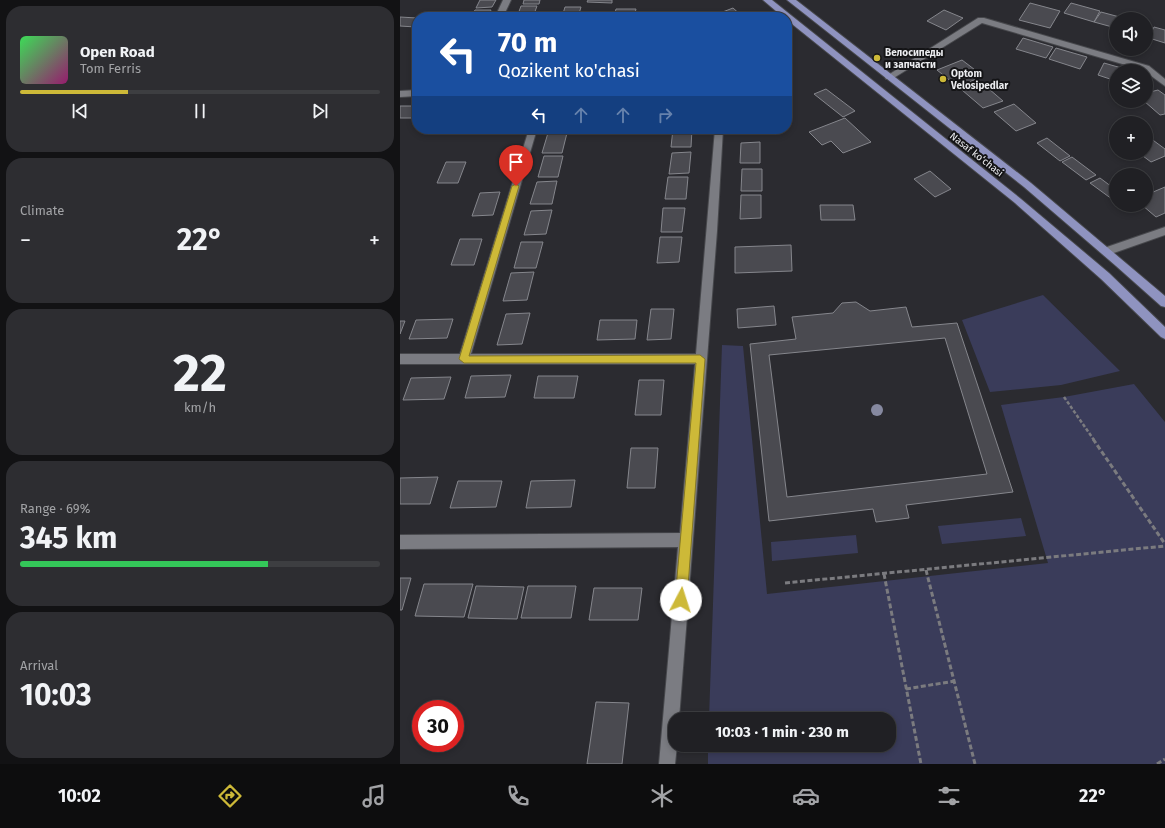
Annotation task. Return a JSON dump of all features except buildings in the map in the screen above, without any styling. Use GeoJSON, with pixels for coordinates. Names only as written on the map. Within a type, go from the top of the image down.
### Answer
{"type":"FeatureCollection","features":[{"type":"Feature","properties":{"kind":"main road","name":"Nasaf ko‘chasi"},"geometry":{"type":"LineString","coordinates":[[767,0],[782,12]]}},
{"type":"Feature","properties":{"kind":"main road","name":"Nasaf ko‘chasi"},"geometry":{"type":"LineString","coordinates":[[791,0],[1036,191],[1108,251],[1165,303]]}},
{"type":"Feature","properties":{"kind":"main road","name":"Nasaf ko‘chasi"},"geometry":{"type":"LineString","coordinates":[[792,20],[1018,201],[1105,276],[1165,334]]}},
{"type":"Feature","properties":{"kind":"street"},"geometry":{"type":"LineString","coordinates":[[501,12],[507,0]]}},
{"type":"Feature","properties":{"kind":"street"},"geometry":{"type":"LineString","coordinates":[[889,77],[981,20],[1146,68],[1165,83]]}},
{"type":"Feature","properties":{"kind":"street"},"geometry":{"type":"LineString","coordinates":[[400,94],[412,93]]}},
{"type":"Feature","properties":{"kind":"street"},"geometry":{"type":"LineString","coordinates":[[464,359],[532,134]]}},
{"type":"Feature","properties":{"kind":"street"},"geometry":{"type":"LineString","coordinates":[[667,764],[712,230],[719,134]]}},
{"type":"Feature","properties":{"kind":"street"},"geometry":{"type":"LineString","coordinates":[[1108,251],[1165,232]]}},
{"type":"Feature","properties":{"kind":"street"},"geometry":{"type":"LineString","coordinates":[[400,358],[700,359]]}},
{"type":"Feature","properties":{"kind":"street"},"geometry":{"type":"LineString","coordinates":[[400,542],[686,540]]}},
{"type":"Feature","properties":{"kind":"path"},"geometry":{"type":"LineString","coordinates":[[785,583],[1165,545],[1064,396]]}},
{"type":"Feature","properties":{"kind":"path"},"geometry":{"type":"LineString","coordinates":[[926,570],[975,764]]}},
{"type":"Feature","properties":{"kind":"path"},"geometry":{"type":"LineString","coordinates":[[884,574],[922,764]]}},
{"type":"Feature","properties":{"kind":"path"},"geometry":{"type":"LineString","coordinates":[[906,688],[954,681]]}},
{"type":"Feature","properties":{"kind":"path"},"geometry":{"type":"LineString","coordinates":[[1157,764],[1165,759]]}},
{"type":"Feature","properties":{"kind":"shaded area"},"geometry":{"type":"Polygon","coordinates":[[[1043,295],[1120,371],[1061,385],[990,392],[962,320],[1043,295]]]}},
{"type":"Feature","properties":{"kind":"shaded area"},"geometry":{"type":"Polygon","coordinates":[[[722,345],[743,346],[767,594],[1048,563],[1001,405],[1064,397],[1134,384],[1165,422],[1165,764],[708,764],[708,752],[896,752],[896,712],[709,712],[722,345]]]}},
{"type":"Feature","properties":{"kind":"shaded area"},"geometry":{"type":"Polygon","coordinates":[[[1021,518],[1026,536],[942,544],[938,526],[1021,518]]]}},
{"type":"Feature","properties":{"kind":"shaded area"},"geometry":{"type":"Polygon","coordinates":[[[856,535],[858,553],[772,561],[771,542],[856,535]]]}},
{"type":"Feature","properties":{"kind":"place","name":"Велосипеды и запчасти"},"geometry":{"type":"Point","coordinates":[877,58]}},
{"type":"Feature","properties":{"kind":"place","name":"Optom Velosipedlar"},"geometry":{"type":"Point","coordinates":[943,79]}},
{"type":"Feature","properties":{"kind":"route"},"geometry":{"type":"LineString","coordinates":[[516,186],[464,359],[700,359],[681,600]]}}]}
